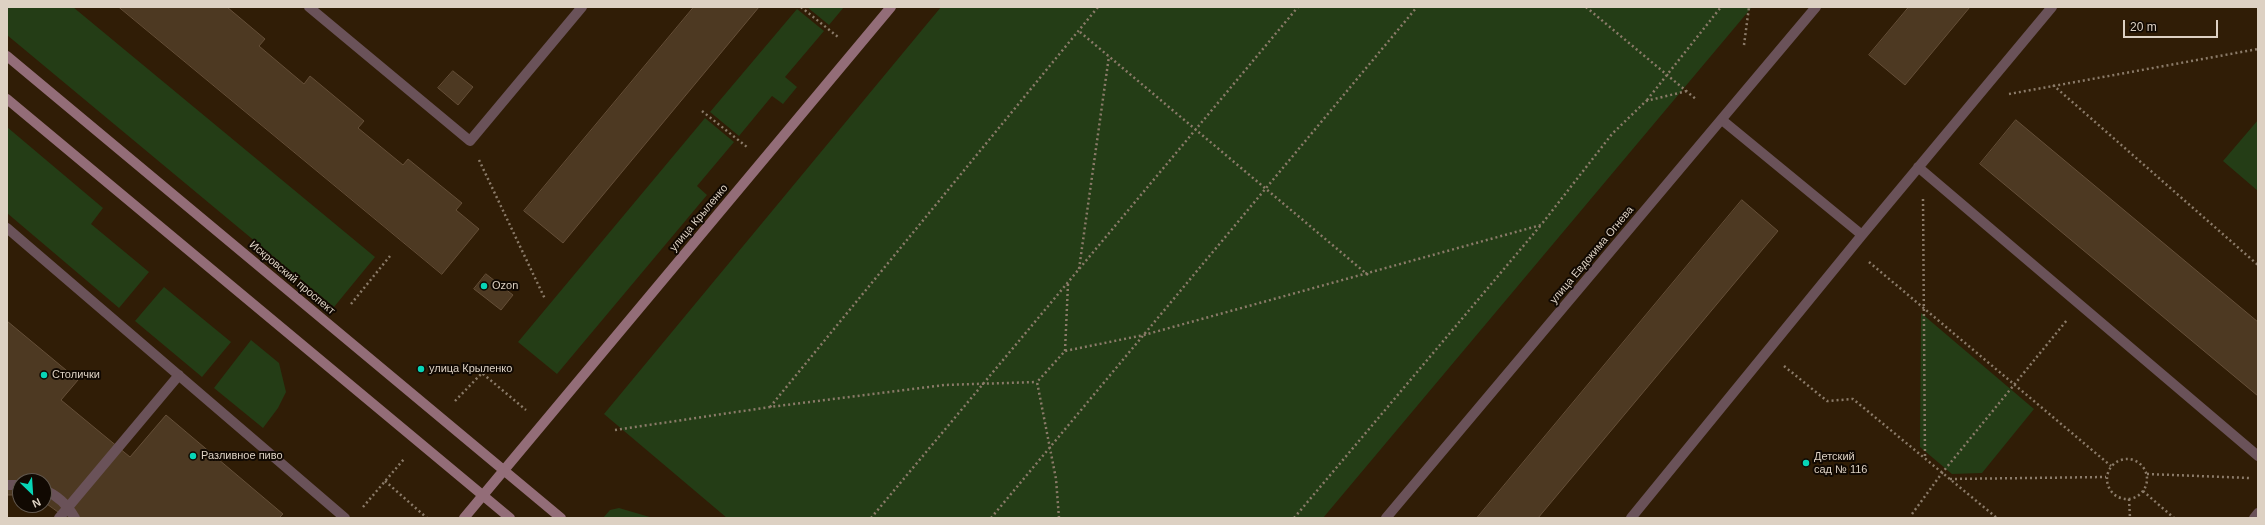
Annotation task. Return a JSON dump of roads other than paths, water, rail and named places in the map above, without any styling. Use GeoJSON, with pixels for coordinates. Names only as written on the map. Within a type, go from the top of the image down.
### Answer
{"type":"FeatureCollection","features":[{"type":"Feature","properties":{"kind":"street"},"geometry":{"type":"LineString","coordinates":[[309,7],[470,141],[582,7]]}},
{"type":"Feature","properties":{"kind":"street","name":"улица Крыленко"},"geometry":{"type":"LineString","coordinates":[[464,518],[891,7]]}},
{"type":"Feature","properties":{"kind":"street","name":"улица Евдокима Огнева"},"geometry":{"type":"LineString","coordinates":[[1386,518],[1816,7]]}},
{"type":"Feature","properties":{"kind":"street"},"geometry":{"type":"LineString","coordinates":[[1631,518],[1852,247],[2052,7]]}},
{"type":"Feature","properties":{"kind":"street","name":"Искровский проспект"},"geometry":{"type":"LineString","coordinates":[[7,56],[561,518]]}},
{"type":"Feature","properties":{"kind":"street"},"geometry":{"type":"LineString","coordinates":[[7,99],[510,518]]}},
{"type":"Feature","properties":{"kind":"street"},"geometry":{"type":"LineString","coordinates":[[1722,120],[1862,235]]}},
{"type":"Feature","properties":{"kind":"street"},"geometry":{"type":"LineString","coordinates":[[1918,167],[2258,456]]}},
{"type":"Feature","properties":{"kind":"street"},"geometry":{"type":"LineString","coordinates":[[7,228],[345,518]]}},
{"type":"Feature","properties":{"kind":"street"},"geometry":{"type":"LineString","coordinates":[[59,518],[179,375]]}},
{"type":"Feature","properties":{"kind":"street"},"geometry":{"type":"LineString","coordinates":[[52,494],[69,509],[75,518]]}},
{"type":"Feature","properties":{"kind":"street"},"geometry":{"type":"LineString","coordinates":[[2254,518],[2258,513]]}},
{"type":"Feature","properties":{"kind":"place","name":"Ozon"},"geometry":{"type":"Point","coordinates":[484,286]}},
{"type":"Feature","properties":{"kind":"place","name":"улица Крыленко"},"geometry":{"type":"Point","coordinates":[421,369]}},
{"type":"Feature","properties":{"kind":"place","name":"Столички"},"geometry":{"type":"Point","coordinates":[44,375]}},
{"type":"Feature","properties":{"kind":"place","name":"Разливное пиво"},"geometry":{"type":"Point","coordinates":[193,456]}},
{"type":"Feature","properties":{"kind":"place","name":"Детский сад № 116"},"geometry":{"type":"Point","coordinates":[1806,463]}}]}
